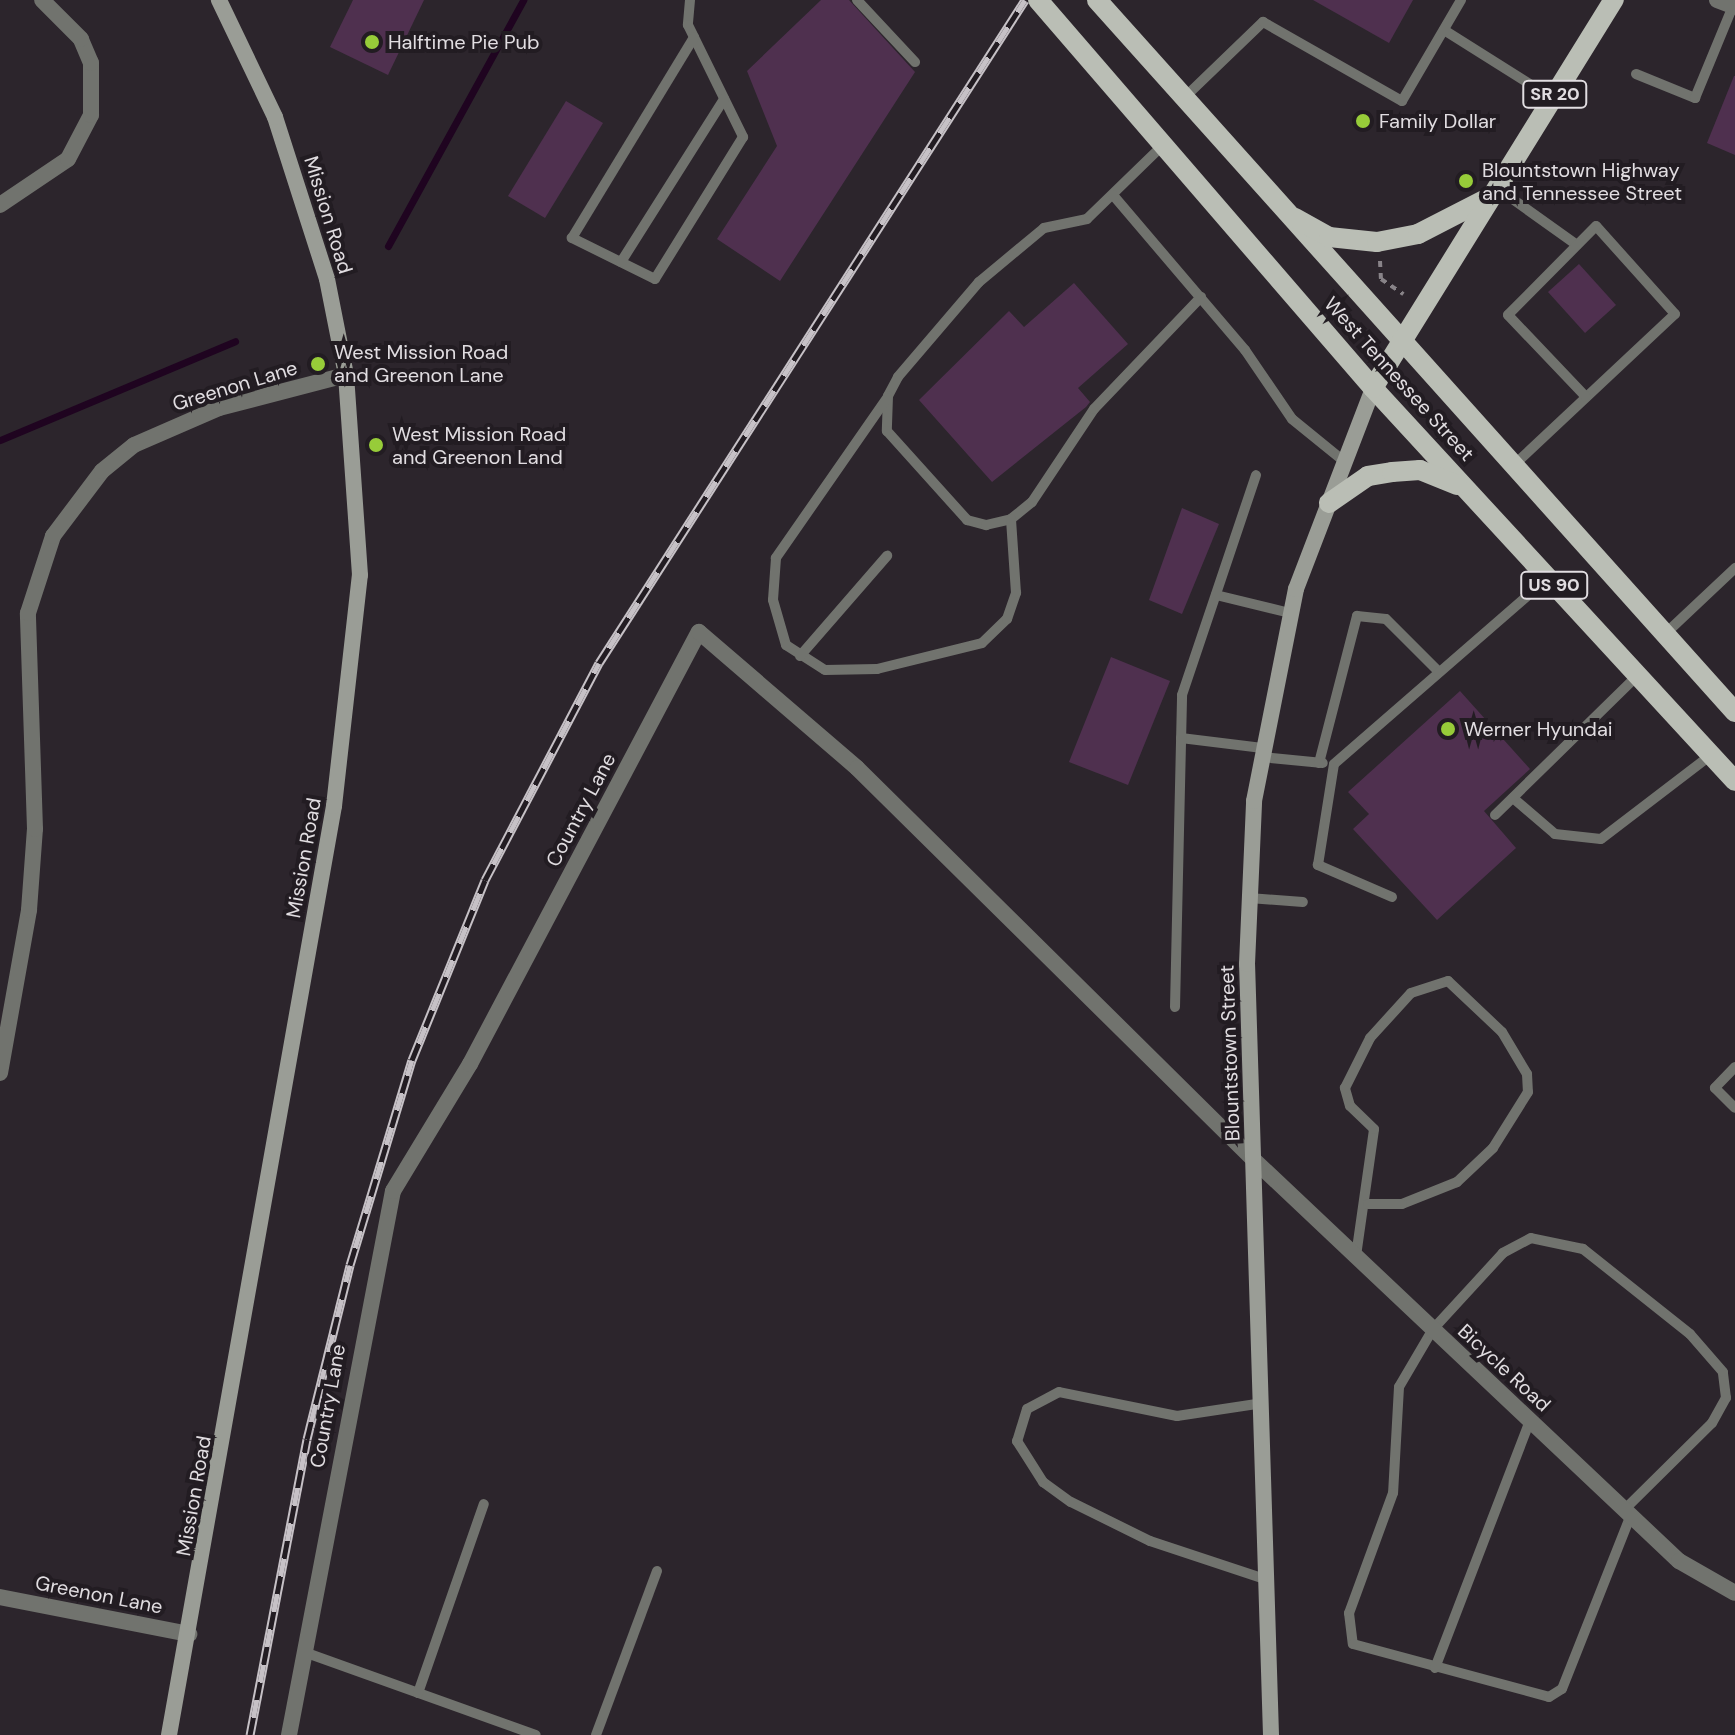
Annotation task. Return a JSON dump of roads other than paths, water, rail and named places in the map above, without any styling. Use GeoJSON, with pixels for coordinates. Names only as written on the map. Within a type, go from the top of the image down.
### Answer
{"type":"FeatureCollection","features":[{"type":"Feature","properties":{"kind":"main road","name":"Mission Road"},"geometry":{"type":"LineString","coordinates":[[169,1735],[189,1634],[354,670],[360,520],[346,375],[313,224],[275,117],[219,0]]}},
{"type":"Feature","properties":{"kind":"main road","name":"West Tennessee Street"},"geometry":{"type":"LineString","coordinates":[[1038,0],[1373,388],[1735,781]]}},
{"type":"Feature","properties":{"kind":"main road","name":"West Tennessee Street"},"geometry":{"type":"LineString","coordinates":[[1097,0],[1401,347],[1735,712]]}},
{"type":"Feature","properties":{"kind":"main road","name":"SR 20"},"geometry":{"type":"LineString","coordinates":[[1373,388],[1614,0]]}},
{"type":"Feature","properties":{"kind":"main road"},"geometry":{"type":"LineString","coordinates":[[1280,209],[1329,237],[1377,242],[1418,234],[1492,193]]}},
{"type":"Feature","properties":{"kind":"main road","name":"Blountstown Street"},"geometry":{"type":"LineString","coordinates":[[1271,1735],[1249,898],[1261,753],[1290,613],[1373,388]]}},
{"type":"Feature","properties":{"kind":"main road"},"geometry":{"type":"LineString","coordinates":[[1329,503],[1368,476],[1392,472],[1420,470],[1465,488]]}},
{"type":"Feature","properties":{"kind":"street"},"geometry":{"type":"LineString","coordinates":[[0,205],[68,159],[91,115],[91,63],[81,39],[42,0]]}},
{"type":"Feature","properties":{"kind":"street","name":"Greenon Lane"},"geometry":{"type":"LineString","coordinates":[[0,1073],[14,1016],[34,842],[28,613],[53,536],[102,471],[134,445],[219,408],[346,375]]}},
{"type":"Feature","properties":{"kind":"street","name":"Country Lane"},"geometry":{"type":"LineString","coordinates":[[289,1735],[393,1191],[470,1064],[699,632],[857,768],[1254,1160]]}},
{"type":"Feature","properties":{"kind":"street","name":"Bicycle Road"},"geometry":{"type":"LineString","coordinates":[[1254,1160],[1691,1570],[1735,1593]]}},
{"type":"Feature","properties":{"kind":"street","name":"Greenon Lane"},"geometry":{"type":"LineString","coordinates":[[0,1597],[189,1634]]}},
{"type":"Feature","properties":{"kind":"lane"},"geometry":{"type":"LineString","coordinates":[[690,0],[694,37],[743,137],[655,279],[572,238],[694,37]]}},
{"type":"Feature","properties":{"kind":"lane"},"geometry":{"type":"LineString","coordinates":[[857,0],[915,62]]}},
{"type":"Feature","properties":{"kind":"lane"},"geometry":{"type":"LineString","coordinates":[[1183,99],[1263,22],[1402,101],[1461,0]]}},
{"type":"Feature","properties":{"kind":"lane"},"geometry":{"type":"LineString","coordinates":[[1636,74],[1695,98],[1728,4]]}},
{"type":"Feature","properties":{"kind":"lane"},"geometry":{"type":"LineString","coordinates":[[1444,30],[1552,98]]}},
{"type":"Feature","properties":{"kind":"lane"},"geometry":{"type":"LineString","coordinates":[[621,262],[724,99]]}},
{"type":"Feature","properties":{"kind":"lane"},"geometry":{"type":"LineString","coordinates":[[1011,519],[1016,593],[1007,619],[982,643],[877,669],[825,670],[800,656],[779,627],[771,577],[776,558],[888,396],[979,282],[1044,228],[1087,219],[1163,145]]}},
{"type":"Feature","properties":{"kind":"lane"},"geometry":{"type":"LineString","coordinates":[[1492,193],[1577,245]]}},
{"type":"Feature","properties":{"kind":"lane"},"geometry":{"type":"LineString","coordinates":[[1113,195],[1201,297],[1292,419],[1345,462]]}},
{"type":"Feature","properties":{"kind":"lane"},"geometry":{"type":"LineString","coordinates":[[1511,468],[1675,314],[1596,226],[1508,315],[1586,397]]}},
{"type":"Feature","properties":{"kind":"lane"},"geometry":{"type":"LineString","coordinates":[[888,396],[887,431],[967,520],[986,525],[1011,519],[1032,502],[1094,409],[1201,297]]}},
{"type":"Feature","properties":{"kind":"lane"},"geometry":{"type":"LineString","coordinates":[[1175,1007],[1182,695],[1256,475]]}},
{"type":"Feature","properties":{"kind":"lane"},"geometry":{"type":"LineString","coordinates":[[800,656],[887,556]]}},
{"type":"Feature","properties":{"kind":"lane"},"geometry":{"type":"LineString","coordinates":[[1664,635],[1735,568]]}},
{"type":"Feature","properties":{"kind":"lane"},"geometry":{"type":"LineString","coordinates":[[1392,897],[1318,865],[1334,764],[1548,578]]}},
{"type":"Feature","properties":{"kind":"lane"},"geometry":{"type":"LineString","coordinates":[[1216,595],[1290,613]]}},
{"type":"Feature","properties":{"kind":"lane"},"geometry":{"type":"LineString","coordinates":[[1319,763],[1357,616],[1386,619],[1439,672]]}},
{"type":"Feature","properties":{"kind":"lane"},"geometry":{"type":"LineString","coordinates":[[1495,815],[1637,676]]}},
{"type":"Feature","properties":{"kind":"lane"},"geometry":{"type":"LineString","coordinates":[[1181,738],[1334,764]]}},
{"type":"Feature","properties":{"kind":"lane"},"geometry":{"type":"LineString","coordinates":[[1513,798],[1555,834],[1601,839],[1711,755]]}},
{"type":"Feature","properties":{"kind":"lane"},"geometry":{"type":"LineString","coordinates":[[1249,898],[1303,902]]}},
{"type":"Feature","properties":{"kind":"lane"},"geometry":{"type":"LineString","coordinates":[[1356,1256],[1368,1204],[1374,1129],[1350,1106],[1345,1088],[1370,1038],[1411,993],[1448,981],[1502,1032],[1527,1074],[1528,1092],[1493,1148],[1457,1182],[1402,1204],[1368,1204]]}},
{"type":"Feature","properties":{"kind":"lane"},"geometry":{"type":"LineString","coordinates":[[1735,1067],[1715,1088],[1735,1108]]}},
{"type":"Feature","properties":{"kind":"lane"},"geometry":{"type":"LineString","coordinates":[[1531,1238],[1583,1249],[1690,1334],[1723,1372],[1726,1398],[1712,1423],[1628,1512],[1562,1689],[1534,1694],[1353,1644],[1349,1613],[1393,1493],[1399,1387],[1433,1329],[1503,1253],[1531,1238]]}},
{"type":"Feature","properties":{"kind":"lane"},"geometry":{"type":"LineString","coordinates":[[1263,1403],[1177,1416],[1059,1392],[1027,1409],[1017,1441],[1043,1482],[1071,1502],[1150,1541],[1268,1580]]}},
{"type":"Feature","properties":{"kind":"lane"},"geometry":{"type":"LineString","coordinates":[[1435,1668],[1530,1420]]}},
{"type":"Feature","properties":{"kind":"lane"},"geometry":{"type":"LineString","coordinates":[[418,1693],[484,1504]]}},
{"type":"Feature","properties":{"kind":"lane"},"geometry":{"type":"LineString","coordinates":[[596,1735],[657,1571]]}},
{"type":"Feature","properties":{"kind":"lane"},"geometry":{"type":"LineString","coordinates":[[304,1652],[536,1735]]}},
{"type":"Feature","properties":{"kind":"waterway"},"geometry":{"type":"LineString","coordinates":[[388,246],[523,0]]}},
{"type":"Feature","properties":{"kind":"waterway"},"geometry":{"type":"LineString","coordinates":[[0,440],[235,341]]}},
{"type":"Feature","properties":{"kind":"railway"},"geometry":{"type":"LineString","coordinates":[[250,1735],[307,1439],[350,1265],[412,1060],[485,880],[599,663],[1025,0]]}},
{"type":"Feature","properties":{"kind":"place","name":"Halftime Pie Pub"},"geometry":{"type":"Point","coordinates":[372,42]}},
{"type":"Feature","properties":{"kind":"place","name":"Family Dollar"},"geometry":{"type":"Point","coordinates":[1363,121]}},
{"type":"Feature","properties":{"kind":"place","name":"Blountstown Highway and Tennessee Street"},"geometry":{"type":"Point","coordinates":[1466,181]}},
{"type":"Feature","properties":{"kind":"place","name":"West Mission Road and Greenon Lane"},"geometry":{"type":"Point","coordinates":[318,364]}},
{"type":"Feature","properties":{"kind":"place","name":"West Mission Road and Greenon Land"},"geometry":{"type":"Point","coordinates":[376,445]}},
{"type":"Feature","properties":{"kind":"place","name":"Werner Hyundai"},"geometry":{"type":"Point","coordinates":[1448,729]}}]}
